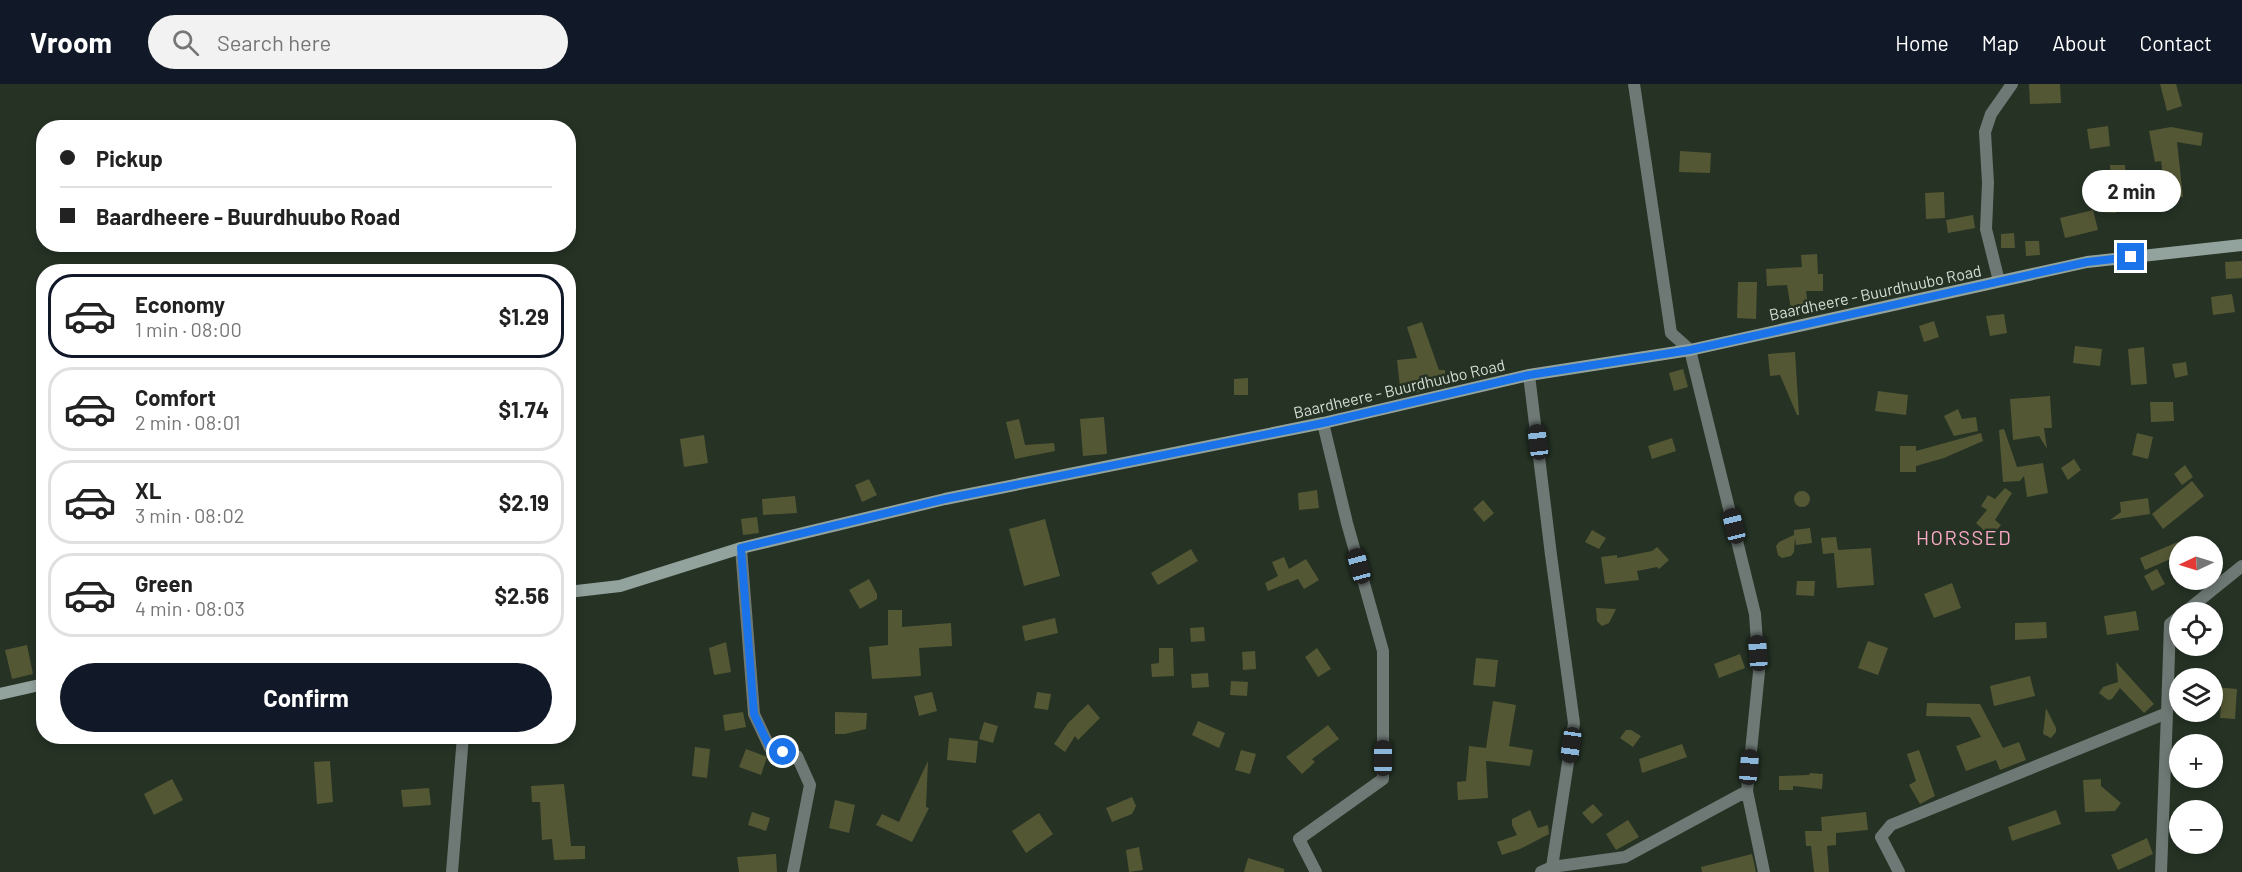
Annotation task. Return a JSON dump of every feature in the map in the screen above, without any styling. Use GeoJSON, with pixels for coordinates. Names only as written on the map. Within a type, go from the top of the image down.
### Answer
{"type":"FeatureCollection","features":[{"type":"Feature","properties":{"kind":"main road","name":"Baardheere - Buurdhuubo Road"},"geometry":{"type":"LineString","coordinates":[[576,591],[620,586],[741,548],[945,499],[1323,423],[1529,375],[1690,350],[2087,262],[2242,245]]}},
{"type":"Feature","properties":{"kind":"main road"},"geometry":{"type":"LineString","coordinates":[[0,694],[36,686]]}},
{"type":"Feature","properties":{"kind":"street"},"geometry":{"type":"LineString","coordinates":[[1634,84],[1671,333],[1690,350],[1755,614],[1759,672],[1747,791],[1764,872]]}},
{"type":"Feature","properties":{"kind":"street"},"geometry":{"type":"LineString","coordinates":[[1999,281],[1986,229],[1988,183],[1985,132],[1991,114],[2012,84]]}},
{"type":"Feature","properties":{"kind":"street"},"geometry":{"type":"LineString","coordinates":[[1529,375],[1574,723],[1547,869],[1625,857],[1747,791]]}},
{"type":"Feature","properties":{"kind":"street"},"geometry":{"type":"LineString","coordinates":[[1316,872],[1299,839],[1383,779],[1383,651],[1347,523],[1323,423]]}},
{"type":"Feature","properties":{"kind":"street"},"geometry":{"type":"LineString","coordinates":[[741,548],[754,714],[770,748],[797,756],[810,785],[793,872]]}},
{"type":"Feature","properties":{"kind":"street"},"geometry":{"type":"LineString","coordinates":[[2197,602],[2242,566]]}},
{"type":"Feature","properties":{"kind":"street"},"geometry":{"type":"LineString","coordinates":[[2157,871],[2169,654]]}},
{"type":"Feature","properties":{"kind":"street"},"geometry":{"type":"LineString","coordinates":[[1899,872],[1881,837],[1892,825],[2167,713]]}},
{"type":"Feature","properties":{"kind":"street"},"geometry":{"type":"LineString","coordinates":[[452,872],[462,744]]}},
{"type":"Feature","properties":{"kind":"building"},"geometry":{"type":"Polygon","coordinates":[[[2029,84],[2060,84],[2061,103],[2030,104],[2029,84]]]}},
{"type":"Feature","properties":{"kind":"building"},"geometry":{"type":"Polygon","coordinates":[[[2160,84],[2176,84],[2182,106],[2167,111],[2160,84]]]}},
{"type":"Feature","properties":{"kind":"building"},"geometry":{"type":"Polygon","coordinates":[[[2108,126],[2110,146],[2090,149],[2087,129],[2108,126]]]}},
{"type":"Feature","properties":{"kind":"building"},"geometry":{"type":"Polygon","coordinates":[[[2171,127],[2203,133],[2201,146],[2177,142],[2183,197],[2166,199],[2161,161],[2155,162],[2149,131],[2171,127]]]}},
{"type":"Feature","properties":{"kind":"building"},"geometry":{"type":"Polygon","coordinates":[[[1680,151],[1711,153],[1710,173],[1679,172],[1680,151]]]}},
{"type":"Feature","properties":{"kind":"building"},"geometry":{"type":"Polygon","coordinates":[[[2110,165],[2125,165],[2127,189],[2111,190],[2110,165]]]}},
{"type":"Feature","properties":{"kind":"building"},"geometry":{"type":"Polygon","coordinates":[[[2100,191],[2116,192],[2116,213],[2099,212],[2100,191]]]}},
{"type":"Feature","properties":{"kind":"building"},"geometry":{"type":"Polygon","coordinates":[[[1944,192],[1945,218],[1926,219],[1925,193],[1944,192]]]}},
{"type":"Feature","properties":{"kind":"building"},"geometry":{"type":"Polygon","coordinates":[[[2093,210],[2098,230],[2065,238],[2060,218],[2093,210]]]}},
{"type":"Feature","properties":{"kind":"building"},"geometry":{"type":"Polygon","coordinates":[[[1973,215],[1975,228],[1948,233],[1946,220],[1973,215]]]}},
{"type":"Feature","properties":{"kind":"building"},"geometry":{"type":"Polygon","coordinates":[[[2014,233],[2015,248],[2001,248],[2001,234],[2014,233]]]}},
{"type":"Feature","properties":{"kind":"building"},"geometry":{"type":"Polygon","coordinates":[[[2025,241],[2039,241],[2040,255],[2026,256],[2025,241]]]}},
{"type":"Feature","properties":{"kind":"building"},"geometry":{"type":"Polygon","coordinates":[[[1817,254],[1818,274],[1823,274],[1823,291],[1806,291],[1808,306],[1791,309],[1787,285],[1767,286],[1766,269],[1802,267],[1801,255],[1817,254]]]}},
{"type":"Feature","properties":{"kind":"building"},"geometry":{"type":"Polygon","coordinates":[[[2242,261],[2242,278],[2226,279],[2225,262],[2242,261]]]}},
{"type":"Feature","properties":{"kind":"building"},"geometry":{"type":"Polygon","coordinates":[[[1738,282],[1757,282],[1756,319],[1737,318],[1738,282]]]}},
{"type":"Feature","properties":{"kind":"building"},"geometry":{"type":"Polygon","coordinates":[[[2232,294],[2235,312],[2213,315],[2211,297],[2232,294]]]}},
{"type":"Feature","properties":{"kind":"building"},"geometry":{"type":"Polygon","coordinates":[[[2004,314],[2007,333],[1990,336],[1986,316],[2004,314]]]}},
{"type":"Feature","properties":{"kind":"building"},"geometry":{"type":"Polygon","coordinates":[[[1934,321],[1939,337],[1924,342],[1919,326],[1934,321]]]}},
{"type":"Feature","properties":{"kind":"building"},"geometry":{"type":"Polygon","coordinates":[[[1422,322],[1439,370],[1445,370],[1446,386],[1401,396],[1397,360],[1417,358],[1407,327],[1422,322]]]}},
{"type":"Feature","properties":{"kind":"building"},"geometry":{"type":"Polygon","coordinates":[[[2075,346],[2102,349],[2100,366],[2073,363],[2075,346]]]}},
{"type":"Feature","properties":{"kind":"building"},"geometry":{"type":"Polygon","coordinates":[[[2144,347],[2147,384],[2131,385],[2128,349],[2144,347]]]}},
{"type":"Feature","properties":{"kind":"building"},"geometry":{"type":"Polygon","coordinates":[[[1795,352],[1799,415],[1797,415],[1780,375],[1770,376],[1768,354],[1795,352]]]}},
{"type":"Feature","properties":{"kind":"building"},"geometry":{"type":"Polygon","coordinates":[[[2186,362],[2188,375],[2175,378],[2172,364],[2186,362]]]}},
{"type":"Feature","properties":{"kind":"building"},"geometry":{"type":"Polygon","coordinates":[[[1683,369],[1688,387],[1674,391],[1669,373],[1683,369]]]}},
{"type":"Feature","properties":{"kind":"building"},"geometry":{"type":"Polygon","coordinates":[[[1248,378],[1248,395],[1234,395],[1234,379],[1248,378]]]}},
{"type":"Feature","properties":{"kind":"building"},"geometry":{"type":"Polygon","coordinates":[[[1878,391],[1908,395],[1906,415],[1875,411],[1878,391]]]}},
{"type":"Feature","properties":{"kind":"building"},"geometry":{"type":"Polygon","coordinates":[[[2050,396],[2052,428],[2044,428],[2047,449],[2039,436],[2013,440],[2010,399],[2050,396]]]}},
{"type":"Feature","properties":{"kind":"building"},"geometry":{"type":"Polygon","coordinates":[[[2150,402],[2173,402],[2174,421],[2151,422],[2150,402]]]}},
{"type":"Feature","properties":{"kind":"building"},"geometry":{"type":"Polygon","coordinates":[[[1958,409],[1962,419],[1976,417],[1978,431],[1954,436],[1944,416],[1958,409]]]}},
{"type":"Feature","properties":{"kind":"building"},"geometry":{"type":"Polygon","coordinates":[[[1104,417],[1107,454],[1083,456],[1080,419],[1104,417]]]}},
{"type":"Feature","properties":{"kind":"building"},"geometry":{"type":"Polygon","coordinates":[[[1019,419],[1025,445],[1054,443],[1055,451],[1015,459],[1006,422],[1019,419]]]}},
{"type":"Feature","properties":{"kind":"building"},"geometry":{"type":"Polygon","coordinates":[[[2004,429],[2017,467],[2043,463],[2048,493],[2027,497],[2024,476],[2020,481],[2003,482],[1999,430],[2004,429]]]}},
{"type":"Feature","properties":{"kind":"building"},"geometry":{"type":"Polygon","coordinates":[[[1981,433],[1983,441],[1944,458],[1916,466],[1916,472],[1900,472],[1900,446],[1916,446],[1916,451],[1981,433]]]}},
{"type":"Feature","properties":{"kind":"building"},"geometry":{"type":"Polygon","coordinates":[[[2137,433],[2153,437],[2148,459],[2132,455],[2137,433]]]}},
{"type":"Feature","properties":{"kind":"building"},"geometry":{"type":"Polygon","coordinates":[[[704,435],[708,463],[684,467],[680,439],[704,435]]]}},
{"type":"Feature","properties":{"kind":"building"},"geometry":{"type":"Polygon","coordinates":[[[1672,438],[1676,451],[1652,459],[1648,446],[1672,438]]]}},
{"type":"Feature","properties":{"kind":"building"},"geometry":{"type":"Polygon","coordinates":[[[2074,459],[2081,470],[2068,480],[2061,468],[2074,459]]]}},
{"type":"Feature","properties":{"kind":"building"},"geometry":{"type":"Polygon","coordinates":[[[2185,465],[2193,477],[2182,485],[2174,474],[2185,465]]]}},
{"type":"Feature","properties":{"kind":"building"},"geometry":{"type":"Polygon","coordinates":[[[869,479],[877,495],[862,502],[855,485],[869,479]]]}},
{"type":"Feature","properties":{"kind":"building"},"geometry":{"type":"Polygon","coordinates":[[[2192,481],[2204,496],[2163,529],[2152,514],[2192,481]]]}},
{"type":"Feature","properties":{"kind":"building"},"geometry":{"type":"Polygon","coordinates":[[[2005,488],[2012,493],[1995,520],[2001,525],[1991,537],[1976,523],[1987,510],[1981,506],[1988,495],[1995,499],[2005,488]]]}},
{"type":"Feature","properties":{"kind":"building"},"geometry":{"type":"Polygon","coordinates":[[[1317,490],[1319,508],[1299,510],[1298,493],[1317,490]]]}},
{"type":"Feature","properties":{"kind":"building"},"geometry":{"type":"Polygon","coordinates":[[[1802,491],[1808,493],[1810,499],[1808,505],[1802,507],[1796,505],[1794,499],[1796,493],[1802,491]]]}},
{"type":"Feature","properties":{"kind":"building"},"geometry":{"type":"Polygon","coordinates":[[[795,496],[797,513],[763,515],[762,499],[795,496]]]}},
{"type":"Feature","properties":{"kind":"building"},"geometry":{"type":"Polygon","coordinates":[[[2148,498],[2150,514],[2110,520],[2121,512],[2120,502],[2148,498]]]}},
{"type":"Feature","properties":{"kind":"building"},"geometry":{"type":"Polygon","coordinates":[[[1483,500],[1494,513],[1484,522],[1473,509],[1483,500]]]}},
{"type":"Feature","properties":{"kind":"building"},"geometry":{"type":"Polygon","coordinates":[[[757,517],[759,533],[743,535],[741,519],[757,517]]]}},
{"type":"Feature","properties":{"kind":"building"},"geometry":{"type":"Polygon","coordinates":[[[1045,519],[1060,576],[1024,586],[1009,529],[1045,519]]]}},
{"type":"Feature","properties":{"kind":"building"},"geometry":{"type":"Polygon","coordinates":[[[1810,528],[1812,543],[1796,545],[1795,538],[1794,552],[1791,556],[1782,558],[1778,555],[1776,546],[1779,542],[1794,535],[1794,530],[1810,528]]]}},
{"type":"Feature","properties":{"kind":"building"},"geometry":{"type":"Polygon","coordinates":[[[1592,530],[1606,538],[1599,549],[1585,542],[1592,530]]]}},
{"type":"Feature","properties":{"kind":"building"},"geometry":{"type":"Polygon","coordinates":[[[1836,537],[1838,550],[1871,548],[1874,585],[1837,588],[1834,553],[1823,554],[1821,538],[1836,537]]]}},
{"type":"Feature","properties":{"kind":"building"},"geometry":{"type":"Polygon","coordinates":[[[2169,546],[2169,560],[2145,570],[2140,558],[2169,546]]]}},
{"type":"Feature","properties":{"kind":"building"},"geometry":{"type":"Polygon","coordinates":[[[1657,547],[1669,560],[1659,569],[1657,567],[1637,571],[1639,580],[1605,584],[1601,557],[1617,555],[1617,558],[1652,551],[1657,547]]]}},
{"type":"Feature","properties":{"kind":"building"},"geometry":{"type":"Polygon","coordinates":[[[1191,549],[1198,561],[1158,585],[1151,573],[1191,549]]]}},
{"type":"Feature","properties":{"kind":"building"},"geometry":{"type":"Polygon","coordinates":[[[1284,557],[1289,569],[1306,559],[1319,580],[1304,589],[1298,579],[1268,591],[1265,583],[1278,576],[1272,562],[1284,557]]]}},
{"type":"Feature","properties":{"kind":"building"},"geometry":{"type":"Polygon","coordinates":[[[2157,569],[2165,584],[2152,591],[2144,576],[2157,569]]]}},
{"type":"Feature","properties":{"kind":"building"},"geometry":{"type":"Polygon","coordinates":[[[869,579],[877,594],[877,599],[860,609],[849,590],[869,579]]]}},
{"type":"Feature","properties":{"kind":"building"},"geometry":{"type":"Polygon","coordinates":[[[1797,581],[1815,581],[1814,596],[1796,595],[1797,581]]]}},
{"type":"Feature","properties":{"kind":"building"},"geometry":{"type":"Polygon","coordinates":[[[1952,583],[1961,608],[1934,618],[1924,594],[1952,583]]]}},
{"type":"Feature","properties":{"kind":"building"},"geometry":{"type":"Polygon","coordinates":[[[1596,608],[1616,609],[1609,623],[1602,626],[1597,621],[1596,608]]]}},
{"type":"Feature","properties":{"kind":"building"},"geometry":{"type":"Polygon","coordinates":[[[888,610],[902,610],[902,627],[951,623],[952,646],[919,648],[921,676],[872,679],[869,647],[888,645],[888,610]]]}},
{"type":"Feature","properties":{"kind":"building"},"geometry":{"type":"Polygon","coordinates":[[[2136,611],[2139,630],[2107,635],[2104,616],[2136,611]]]}},
{"type":"Feature","properties":{"kind":"building"},"geometry":{"type":"Polygon","coordinates":[[[1055,618],[1058,633],[1025,641],[1022,626],[1055,618]]]}},
{"type":"Feature","properties":{"kind":"building"},"geometry":{"type":"Polygon","coordinates":[[[2046,622],[2047,638],[2015,640],[2015,623],[2046,622]]]}},
{"type":"Feature","properties":{"kind":"building"},"geometry":{"type":"Polygon","coordinates":[[[1204,627],[1205,641],[1191,642],[1190,628],[1204,627]]]}},
{"type":"Feature","properties":{"kind":"building"},"geometry":{"type":"Polygon","coordinates":[[[1868,641],[1888,648],[1878,675],[1858,668],[1868,641]]]}},
{"type":"Feature","properties":{"kind":"building"},"geometry":{"type":"Polygon","coordinates":[[[726,642],[731,672],[714,675],[709,648],[726,642]]]}},
{"type":"Feature","properties":{"kind":"building"},"geometry":{"type":"Polygon","coordinates":[[[27,645],[33,674],[12,679],[5,650],[27,645]]]}},
{"type":"Feature","properties":{"kind":"building"},"geometry":{"type":"Polygon","coordinates":[[[1159,648],[1173,648],[1174,676],[1152,677],[1151,664],[1159,663],[1159,648]]]}},
{"type":"Feature","properties":{"kind":"building"},"geometry":{"type":"Polygon","coordinates":[[[1317,648],[1331,669],[1318,677],[1305,657],[1317,648]]]}},
{"type":"Feature","properties":{"kind":"building"},"geometry":{"type":"Polygon","coordinates":[[[1255,651],[1256,669],[1243,670],[1242,652],[1255,651]]]}},
{"type":"Feature","properties":{"kind":"building"},"geometry":{"type":"Polygon","coordinates":[[[1740,654],[1745,668],[1719,678],[1714,664],[1740,654]]]}},
{"type":"Feature","properties":{"kind":"building"},"geometry":{"type":"Polygon","coordinates":[[[1476,658],[1498,660],[1495,687],[1473,685],[1476,658]]]}},
{"type":"Feature","properties":{"kind":"building"},"geometry":{"type":"Polygon","coordinates":[[[2116,662],[2154,704],[2144,713],[2120,688],[2112,699],[2108,700],[2099,693],[2103,687],[2118,682],[2116,662]]]}},
{"type":"Feature","properties":{"kind":"building"},"geometry":{"type":"Polygon","coordinates":[[[1208,673],[1209,687],[1192,688],[1191,674],[1208,673]]]}},
{"type":"Feature","properties":{"kind":"building"},"geometry":{"type":"Polygon","coordinates":[[[2030,676],[2035,696],[1994,706],[1990,686],[2030,676]]]}},
{"type":"Feature","properties":{"kind":"building"},"geometry":{"type":"Polygon","coordinates":[[[1231,681],[1248,682],[1247,696],[1230,695],[1231,681]]]}},
{"type":"Feature","properties":{"kind":"building"},"geometry":{"type":"Polygon","coordinates":[[[2223,688],[2237,689],[2235,719],[2223,718],[2223,688]]]}},
{"type":"Feature","properties":{"kind":"building"},"geometry":{"type":"Polygon","coordinates":[[[932,692],[937,711],[919,716],[914,696],[932,692]]]}},
{"type":"Feature","properties":{"kind":"building"},"geometry":{"type":"Polygon","coordinates":[[[1037,692],[1051,694],[1048,710],[1034,708],[1037,692]]]}},
{"type":"Feature","properties":{"kind":"building"},"geometry":{"type":"Polygon","coordinates":[[[1493,701],[1516,705],[1509,746],[1533,750],[1530,766],[1486,761],[1488,798],[1458,800],[1457,782],[1466,781],[1469,746],[1486,748],[1493,701]]]}},
{"type":"Feature","properties":{"kind":"building"},"geometry":{"type":"Polygon","coordinates":[[[1927,703],[1980,704],[2003,748],[2019,742],[2026,760],[2000,770],[1996,760],[1966,771],[1956,746],[1981,737],[1970,717],[1926,716],[1927,703]]]}},
{"type":"Feature","properties":{"kind":"building"},"geometry":{"type":"Polygon","coordinates":[[[1088,704],[1100,718],[1078,740],[1075,736],[1065,752],[1054,744],[1068,723],[1088,704]]]}},
{"type":"Feature","properties":{"kind":"building"},"geometry":{"type":"Polygon","coordinates":[[[2046,708],[2056,728],[2051,738],[2043,734],[2046,708]]]}},
{"type":"Feature","properties":{"kind":"building"},"geometry":{"type":"Polygon","coordinates":[[[743,712],[746,727],[725,731],[723,715],[743,712]]]}},
{"type":"Feature","properties":{"kind":"building"},"geometry":{"type":"Polygon","coordinates":[[[835,712],[867,713],[866,729],[835,734],[835,712]]]}},
{"type":"Feature","properties":{"kind":"building"},"geometry":{"type":"Polygon","coordinates":[[[1198,721],[1225,733],[1219,748],[1192,735],[1198,721]]]}},
{"type":"Feature","properties":{"kind":"building"},"geometry":{"type":"Polygon","coordinates":[[[984,722],[998,726],[993,743],[979,739],[984,722]]]}},
{"type":"Feature","properties":{"kind":"building"},"geometry":{"type":"Polygon","coordinates":[[[1328,725],[1339,739],[1312,759],[1315,762],[1302,774],[1286,757],[1328,725]]]}},
{"type":"Feature","properties":{"kind":"building"},"geometry":{"type":"Polygon","coordinates":[[[1626,730],[1631,730],[1641,736],[1633,747],[1620,738],[1626,730]]]}},
{"type":"Feature","properties":{"kind":"building"},"geometry":{"type":"Polygon","coordinates":[[[949,738],[978,741],[976,763],[947,760],[949,738]]]}},
{"type":"Feature","properties":{"kind":"building"},"geometry":{"type":"Polygon","coordinates":[[[1682,744],[1687,757],[1642,773],[1639,759],[1682,744]]]}},
{"type":"Feature","properties":{"kind":"building"},"geometry":{"type":"Polygon","coordinates":[[[695,747],[710,749],[707,778],[692,776],[695,747]]]}},
{"type":"Feature","properties":{"kind":"building"},"geometry":{"type":"Polygon","coordinates":[[[746,749],[767,757],[761,775],[739,767],[746,749]]]}},
{"type":"Feature","properties":{"kind":"building"},"geometry":{"type":"Polygon","coordinates":[[[1241,750],[1256,754],[1250,774],[1235,770],[1241,750]]]}},
{"type":"Feature","properties":{"kind":"building"},"geometry":{"type":"Polygon","coordinates":[[[1919,750],[1935,796],[1920,804],[1909,785],[1916,781],[1907,754],[1919,750]]]}},
{"type":"Feature","properties":{"kind":"building"},"geometry":{"type":"Polygon","coordinates":[[[330,761],[333,802],[317,804],[314,762],[330,761]]]}},
{"type":"Feature","properties":{"kind":"building"},"geometry":{"type":"Polygon","coordinates":[[[928,761],[926,807],[929,808],[912,842],[876,825],[882,814],[899,822],[928,761]]]}},
{"type":"Feature","properties":{"kind":"building"},"geometry":{"type":"Polygon","coordinates":[[[1810,773],[1823,774],[1822,789],[1793,786],[1793,790],[1779,790],[1779,776],[1809,775],[1810,773]]]}},
{"type":"Feature","properties":{"kind":"building"},"geometry":{"type":"Polygon","coordinates":[[[172,779],[183,800],[154,815],[144,794],[172,779]]]}},
{"type":"Feature","properties":{"kind":"building"},"geometry":{"type":"Polygon","coordinates":[[[2101,779],[2101,786],[2121,803],[2115,811],[2085,812],[2083,780],[2101,779]]]}},
{"type":"Feature","properties":{"kind":"building"},"geometry":{"type":"Polygon","coordinates":[[[564,784],[571,846],[585,846],[585,859],[554,860],[552,839],[542,840],[540,802],[532,802],[531,786],[564,784]]]}},
{"type":"Feature","properties":{"kind":"building"},"geometry":{"type":"Polygon","coordinates":[[[429,788],[431,805],[403,807],[401,790],[429,788]]]}},
{"type":"Feature","properties":{"kind":"building"},"geometry":{"type":"Polygon","coordinates":[[[1132,797],[1136,806],[1132,814],[1112,822],[1106,808],[1132,797]]]}},
{"type":"Feature","properties":{"kind":"building"},"geometry":{"type":"Polygon","coordinates":[[[835,800],[855,805],[849,833],[829,828],[835,800]]]}},
{"type":"Feature","properties":{"kind":"building"},"geometry":{"type":"Polygon","coordinates":[[[1593,804],[1603,815],[1592,824],[1582,813],[1593,804]]]}},
{"type":"Feature","properties":{"kind":"building"},"geometry":{"type":"Polygon","coordinates":[[[1530,810],[1538,828],[1548,825],[1549,834],[1520,849],[1502,855],[1497,842],[1517,835],[1512,819],[1530,810]]]}},
{"type":"Feature","properties":{"kind":"building"},"geometry":{"type":"Polygon","coordinates":[[[2056,810],[2061,824],[2012,841],[2008,827],[2056,810]]]}},
{"type":"Feature","properties":{"kind":"building"},"geometry":{"type":"Polygon","coordinates":[[[752,812],[770,818],[766,831],[748,825],[752,812]]]}},
{"type":"Feature","properties":{"kind":"building"},"geometry":{"type":"Polygon","coordinates":[[[1866,812],[1868,830],[1836,833],[1836,845],[1827,846],[1829,872],[1814,872],[1811,846],[1806,846],[1805,831],[1822,831],[1821,817],[1866,812]]]}},
{"type":"Feature","properties":{"kind":"building"},"geometry":{"type":"Polygon","coordinates":[[[1039,813],[1053,834],[1026,853],[1012,831],[1039,813]]]}},
{"type":"Feature","properties":{"kind":"building"},"geometry":{"type":"Polygon","coordinates":[[[1628,820],[1639,837],[1616,850],[1606,834],[1628,820]]]}},
{"type":"Feature","properties":{"kind":"building"},"geometry":{"type":"Polygon","coordinates":[[[2147,838],[2153,854],[2118,870],[2111,855],[2147,838]]]}},
{"type":"Feature","properties":{"kind":"building"},"geometry":{"type":"Polygon","coordinates":[[[1139,847],[1143,870],[1129,872],[1126,850],[1139,847]]]}},
{"type":"Feature","properties":{"kind":"building"},"geometry":{"type":"Polygon","coordinates":[[[776,854],[777,872],[739,872],[737,857],[776,854]]]}},
{"type":"Feature","properties":{"kind":"building"},"geometry":{"type":"Polygon","coordinates":[[[1752,854],[1756,872],[1702,872],[1701,867],[1752,854]]]}},
{"type":"Feature","properties":{"kind":"building"},"geometry":{"type":"Polygon","coordinates":[[[1248,858],[1284,869],[1284,872],[1244,872],[1248,858]]]}},
{"type":"Feature","properties":{"kind":"district","name":"HORSSED"},"geometry":{"type":"Point","coordinates":[1964,537]}},
{"type":"Feature","properties":{"kind":"route"},"geometry":{"type":"LineString","coordinates":[[783,752],[770,748],[754,714],[741,548],[945,499],[1323,423],[1529,375],[1690,350],[2087,262],[2131,257]]}}]}
